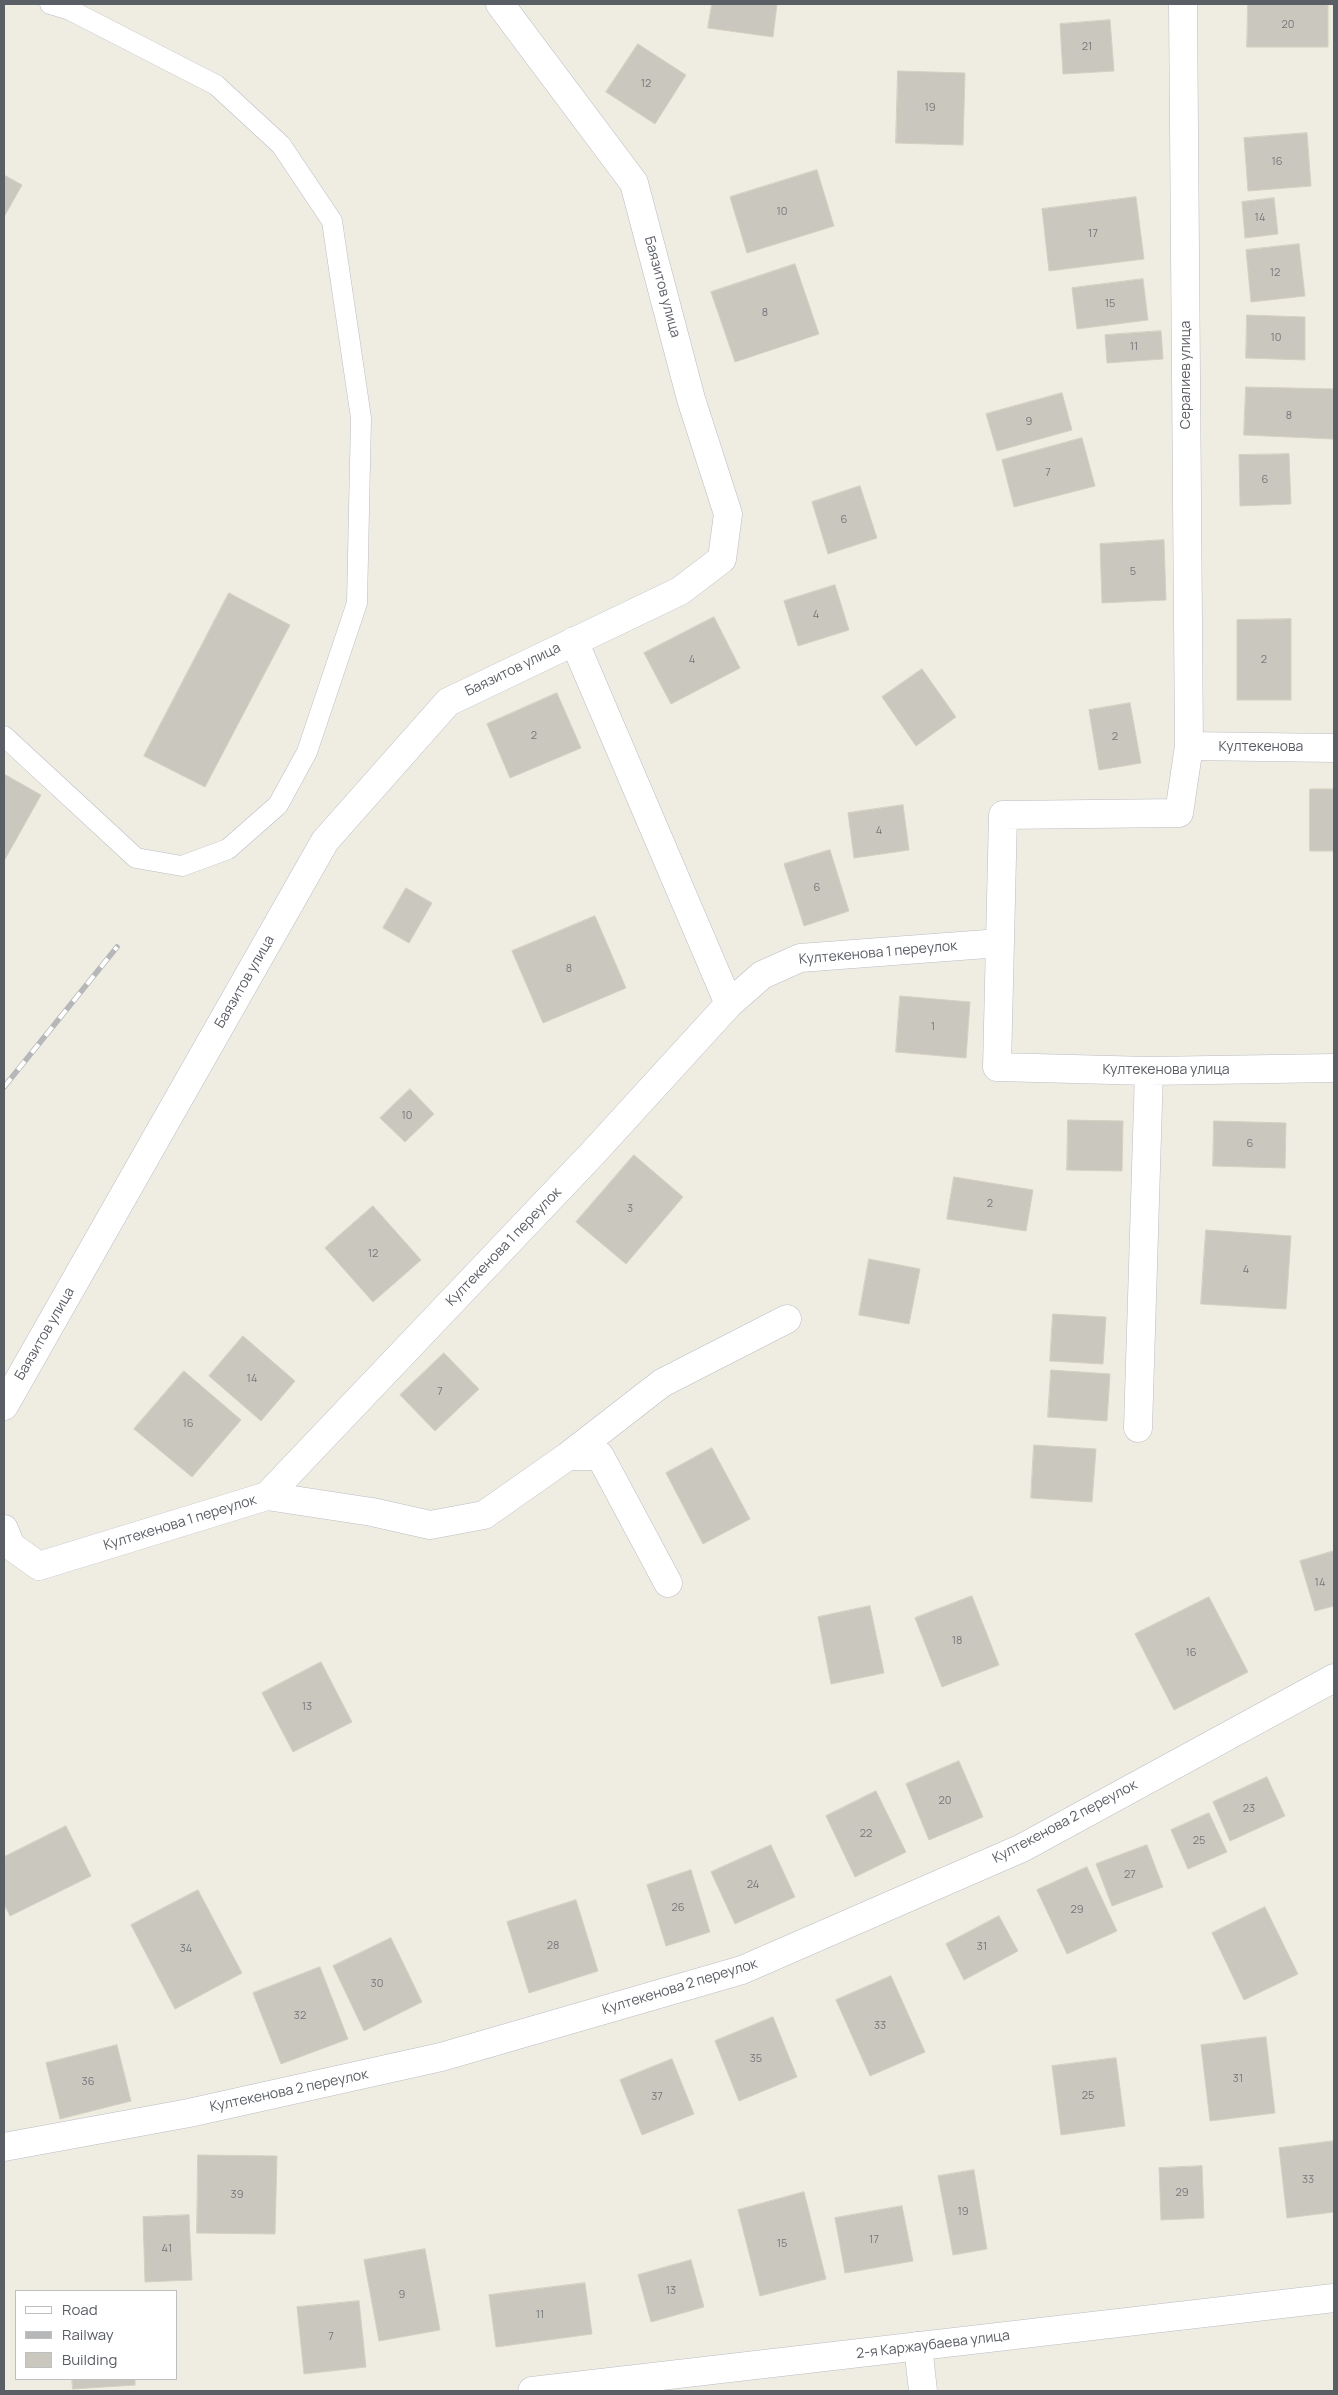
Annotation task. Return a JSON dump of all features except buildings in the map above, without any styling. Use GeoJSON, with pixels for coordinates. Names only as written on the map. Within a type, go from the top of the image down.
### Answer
{"type":"FeatureCollection","features":[{"type":"Feature","properties":{"kind":"street","name":"Баязитов улица"},"geometry":{"type":"LineString","coordinates":[[4,1406],[325,841],[448,702],[680,590],[722,559],[728,514],[691,399],[634,183],[500,4]]}},
{"type":"Feature","properties":{"kind":"street","name":"Сералиев улица"},"geometry":{"type":"LineString","coordinates":[[1000,943],[1003,815],[1179,813],[1189,746],[1183,4]]}},
{"type":"Feature","properties":{"kind":"street","name":"Баязитов улица"},"geometry":{"type":"LineString","coordinates":[[574,641],[729,1004]]}},
{"type":"Feature","properties":{"kind":"street","name":"Култекенова"},"geometry":{"type":"LineString","coordinates":[[1189,746],[1334,748]]}},
{"type":"Feature","properties":{"kind":"street","name":"Култекенова 1 переулок"},"geometry":{"type":"LineString","coordinates":[[7,1537],[39,1566],[267,1496],[593,1153],[729,1004],[762,975],[800,958],[1000,943]]}},
{"type":"Feature","properties":{"kind":"street","name":"Култекенова улица"},"geometry":{"type":"LineString","coordinates":[[1000,943],[997,1067],[1149,1071],[1334,1068]]}},
{"type":"Feature","properties":{"kind":"street"},"geometry":{"type":"LineString","coordinates":[[1138,1428],[1149,1071]]}},
{"type":"Feature","properties":{"kind":"street"},"geometry":{"type":"LineString","coordinates":[[267,1496],[372,1512],[430,1525],[484,1515],[568,1456],[662,1384],[787,1319]]}},
{"type":"Feature","properties":{"kind":"street"},"geometry":{"type":"LineString","coordinates":[[568,1456],[600,1456],[668,1583]]}},
{"type":"Feature","properties":{"kind":"street","name":"Култекенова 2 переулок"},"geometry":{"type":"LineString","coordinates":[[4,2147],[189,2113],[441,2057],[742,1970],[1022,1848],[1334,1678]]}},
{"type":"Feature","properties":{"kind":"street","name":"2-я Каржаубаева улица"},"geometry":{"type":"LineString","coordinates":[[532,2391],[1334,2298]]}},
{"type":"Feature","properties":{"kind":"street"},"geometry":{"type":"LineString","coordinates":[[918,2346],[923,2391]]}},
{"type":"Feature","properties":{"kind":"lane"},"geometry":{"type":"LineString","coordinates":[[4,736],[136,858],[182,866],[228,849],[278,805],[307,752],[357,603],[361,418],[332,221],[281,145],[216,85],[70,10],[50,4]]}},
{"type":"Feature","properties":{"kind":"railway"},"geometry":{"type":"LineString","coordinates":[[4,1087],[117,947]]}}]}
